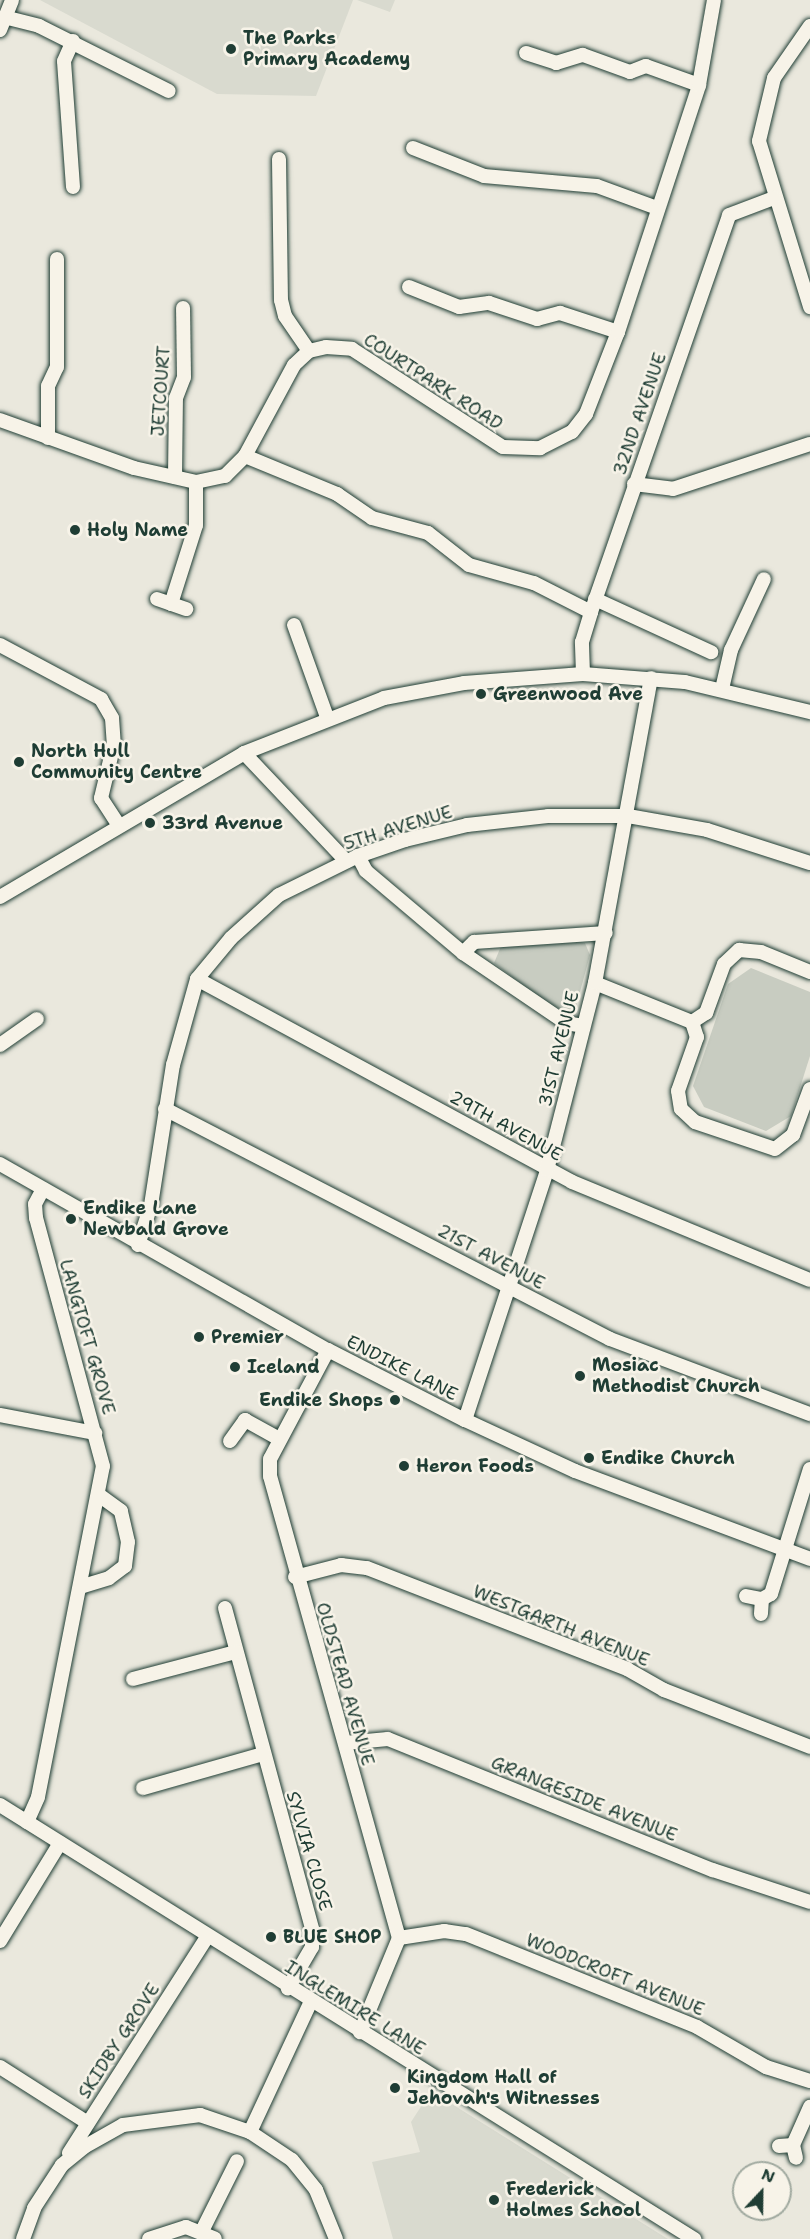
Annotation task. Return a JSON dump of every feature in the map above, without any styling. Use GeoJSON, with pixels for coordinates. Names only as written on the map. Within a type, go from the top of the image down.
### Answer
{"type":"FeatureCollection","features":[{"type":"Feature","properties":{"kind":"street"},"geometry":{"type":"LineString","coordinates":[[12,0],[2,24],[73,41],[169,91]]}},
{"type":"Feature","properties":{"kind":"street","name":"COURTPARK ROAD"},"geometry":{"type":"LineString","coordinates":[[309,351],[352,349],[502,447],[540,448],[572,432],[586,414],[618,332],[699,85],[714,0]]}},
{"type":"Feature","properties":{"kind":"street"},"geometry":{"type":"LineString","coordinates":[[810,26],[774,78],[759,141],[774,198],[810,307]]}},
{"type":"Feature","properties":{"kind":"street"},"geometry":{"type":"LineString","coordinates":[[73,41],[64,61],[73,187]]}},
{"type":"Feature","properties":{"kind":"street"},"geometry":{"type":"LineString","coordinates":[[526,52],[556,63],[583,56],[630,72],[646,66],[699,85]]}},
{"type":"Feature","properties":{"kind":"street"},"geometry":{"type":"LineString","coordinates":[[413,148],[484,176],[597,186],[657,208]]}},
{"type":"Feature","properties":{"kind":"street"},"geometry":{"type":"LineString","coordinates":[[0,420],[48,438],[175,477],[196,482],[225,476],[245,456],[294,365],[309,351],[285,316],[282,300],[279,159]]}},
{"type":"Feature","properties":{"kind":"street","name":"32ND AVENUE"},"geometry":{"type":"LineString","coordinates":[[583,674],[582,642],[593,605],[729,215],[774,198]]}},
{"type":"Feature","properties":{"kind":"street"},"geometry":{"type":"LineString","coordinates":[[48,438],[48,386],[57,367],[57,260]]}},
{"type":"Feature","properties":{"kind":"street"},"geometry":{"type":"LineString","coordinates":[[409,287],[459,307],[489,303],[537,319],[560,313],[618,332]]}},
{"type":"Feature","properties":{"kind":"street","name":"JETCOURT"},"geometry":{"type":"LineString","coordinates":[[175,477],[176,398],[184,377],[183,308]]}},
{"type":"Feature","properties":{"kind":"street"},"geometry":{"type":"LineString","coordinates":[[634,484],[673,489],[810,444]]}},
{"type":"Feature","properties":{"kind":"street"},"geometry":{"type":"LineString","coordinates":[[245,456],[337,494],[372,518],[428,533],[469,565],[534,583],[593,605],[702,652]]}},
{"type":"Feature","properties":{"kind":"street"},"geometry":{"type":"LineString","coordinates":[[171,604],[196,525],[196,482]]}},
{"type":"Feature","properties":{"kind":"street"},"geometry":{"type":"LineString","coordinates":[[722,689],[731,650],[764,579]]}},
{"type":"Feature","properties":{"kind":"street"},"geometry":{"type":"LineString","coordinates":[[157,599],[186,609]]}},
{"type":"Feature","properties":{"kind":"street"},"geometry":{"type":"LineString","coordinates":[[294,625],[327,717]]}},
{"type":"Feature","properties":{"kind":"street"},"geometry":{"type":"LineString","coordinates":[[0,645],[101,699],[111,718],[114,744],[101,798],[119,826]]}},
{"type":"Feature","properties":{"kind":"street"},"geometry":{"type":"LineString","coordinates":[[0,897],[244,753],[327,717],[384,698],[464,683],[583,674],[651,678],[722,689],[810,711]]}},
{"type":"Feature","properties":{"kind":"street","name":"31ST AVENUE"},"geometry":{"type":"LineString","coordinates":[[465,1420],[547,1170],[595,983],[628,816],[651,678]]}},
{"type":"Feature","properties":{"kind":"street"},"geometry":{"type":"LineString","coordinates":[[244,753],[352,859],[463,953],[566,1023],[583,1026]]}},
{"type":"Feature","properties":{"kind":"street","name":"5TH AVENUE"},"geometry":{"type":"LineString","coordinates":[[138,1245],[151,1205],[165,1109],[197,979],[231,938],[279,896],[352,859],[467,825],[548,816],[628,816],[707,830],[810,863]]}},
{"type":"Feature","properties":{"kind":"street"},"geometry":{"type":"LineString","coordinates":[[463,953],[474,942],[606,933]]}},
{"type":"Feature","properties":{"kind":"street"},"geometry":{"type":"LineString","coordinates":[[692,1022],[706,1013],[724,964],[739,950],[761,952],[810,972]]}},
{"type":"Feature","properties":{"kind":"street","name":"29TH AVENUE"},"geometry":{"type":"LineString","coordinates":[[197,979],[547,1170],[810,1280]]}},
{"type":"Feature","properties":{"kind":"street"},"geometry":{"type":"LineString","coordinates":[[595,983],[692,1022],[697,1037],[678,1091],[681,1109],[696,1122],[775,1149],[793,1136],[810,1089]]}},
{"type":"Feature","properties":{"kind":"street"},"geometry":{"type":"LineString","coordinates":[[0,1045],[37,1018]]}},
{"type":"Feature","properties":{"kind":"street","name":"21ST AVENUE"},"geometry":{"type":"LineString","coordinates":[[165,1109],[610,1339],[810,1414]]}},
{"type":"Feature","properties":{"kind":"street","name":"ENDIKE LANE"},"geometry":{"type":"LineString","coordinates":[[0,1164],[138,1245],[328,1350],[465,1420],[575,1471],[810,1559]]}},
{"type":"Feature","properties":{"kind":"street","name":"LANGTOFT GROVE"},"geometry":{"type":"LineString","coordinates":[[27,1822],[38,1797],[100,1496],[103,1466],[36,1218],[35,1204],[43,1189]]}},
{"type":"Feature","properties":{"kind":"street","name":"OLDSTEAD AVENUE"},"geometry":{"type":"LineString","coordinates":[[328,1350],[279,1439],[270,1459],[270,1476],[295,1577],[345,1743],[399,1938]]}},
{"type":"Feature","properties":{"kind":"street"},"geometry":{"type":"LineString","coordinates":[[0,1415],[95,1433]]}},
{"type":"Feature","properties":{"kind":"street"},"geometry":{"type":"LineString","coordinates":[[230,1441],[245,1420],[279,1439]]}},
{"type":"Feature","properties":{"kind":"street"},"geometry":{"type":"LineString","coordinates":[[746,1596],[762,1599],[771,1594],[810,1469]]}},
{"type":"Feature","properties":{"kind":"street"},"geometry":{"type":"LineString","coordinates":[[80,1587],[109,1578],[125,1566],[128,1542],[121,1511],[100,1496]]}},
{"type":"Feature","properties":{"kind":"street","name":"WESTGARTH AVENUE"},"geometry":{"type":"LineString","coordinates":[[295,1577],[341,1565],[367,1568],[627,1668],[664,1690],[810,1748]]}},
{"type":"Feature","properties":{"kind":"street"},"geometry":{"type":"LineString","coordinates":[[761,1614],[762,1599]]}},
{"type":"Feature","properties":{"kind":"street","name":"SYLVIA CLOSE"},"geometry":{"type":"LineString","coordinates":[[225,1608],[312,1929],[312,1947],[288,1988]]}},
{"type":"Feature","properties":{"kind":"street"},"geometry":{"type":"LineString","coordinates":[[138,1674],[236,1652]]}},
{"type":"Feature","properties":{"kind":"street","name":"GRANGESIDE AVENUE"},"geometry":{"type":"LineString","coordinates":[[345,1743],[388,1739],[713,1870],[810,1902]]}},
{"type":"Feature","properties":{"kind":"street"},"geometry":{"type":"LineString","coordinates":[[143,1788],[263,1754]]}},
{"type":"Feature","properties":{"kind":"street","name":"INGLEMIRE LANE"},"geometry":{"type":"LineString","coordinates":[[0,1805],[288,1988],[694,2239]]}},
{"type":"Feature","properties":{"kind":"street"},"geometry":{"type":"LineString","coordinates":[[0,1940],[60,1843]]}},
{"type":"Feature","properties":{"kind":"street","name":"WOODCROFT AVENUE"},"geometry":{"type":"LineString","coordinates":[[399,1938],[444,1931],[466,1934],[697,2027],[766,2067],[810,2081]]}},
{"type":"Feature","properties":{"kind":"street","name":"SKIDBY GROVE"},"geometry":{"type":"LineString","coordinates":[[23,2239],[34,2208],[207,1937]]}},
{"type":"Feature","properties":{"kind":"street"},"geometry":{"type":"LineString","coordinates":[[360,2032],[399,1938]]}},
{"type":"Feature","properties":{"kind":"street"},"geometry":{"type":"LineString","coordinates":[[250,2132],[311,2001]]}},
{"type":"Feature","properties":{"kind":"street"},"geometry":{"type":"LineString","coordinates":[[0,2067],[88,2123]]}},
{"type":"Feature","properties":{"kind":"street"},"geometry":{"type":"LineString","coordinates":[[789,2150],[810,2107]]}},
{"type":"Feature","properties":{"kind":"street"},"geometry":{"type":"LineString","coordinates":[[62,2165],[123,2125],[161,2116],[200,2115],[250,2132],[292,2160],[316,2190],[336,2239]]}},
{"type":"Feature","properties":{"kind":"street"},"geometry":{"type":"LineString","coordinates":[[202,2231],[237,2161]]}},
{"type":"Feature","properties":{"kind":"street"},"geometry":{"type":"LineString","coordinates":[[149,2239],[168,2229],[202,2231],[215,2239]]}},
{"type":"Feature","properties":{"kind":"shaded area","name":"The Parks Primary Academy"},"geometry":{"type":"Polygon","coordinates":[[[40,0],[353,0],[316,96],[217,94],[40,0]]]}},
{"type":"Feature","properties":{"kind":"shaded area","name":"The Parks Primary Academy"},"geometry":{"type":"Polygon","coordinates":[[[357,0],[395,0],[390,12],[357,0]]]}},
{"type":"Feature","properties":{"kind":"shaded area"},"geometry":{"type":"Polygon","coordinates":[[[572,941],[585,943],[590,955],[574,1014],[548,1004],[494,963],[502,944],[572,941]]]}},
{"type":"Feature","properties":{"kind":"shaded area"},"geometry":{"type":"Polygon","coordinates":[[[751,968],[810,992],[810,1056],[791,1116],[766,1131],[704,1107],[693,1086],[728,984],[751,968]]]}},
{"type":"Feature","properties":{"kind":"shaded area","name":"Frederick Holmes School"},"geometry":{"type":"Polygon","coordinates":[[[431,2091],[668,2239],[393,2239],[372,2162],[420,2152],[411,2122],[431,2091]]]}},
{"type":"Feature","properties":{"kind":"place","name":"The Parks Primary Academy"},"geometry":{"type":"Point","coordinates":[231,49]}},
{"type":"Feature","properties":{"kind":"place","name":"Holy Name"},"geometry":{"type":"Point","coordinates":[75,530]}},
{"type":"Feature","properties":{"kind":"place","name":"Greenwood Ave"},"geometry":{"type":"Point","coordinates":[481,694]}},
{"type":"Feature","properties":{"kind":"place","name":"North Hull Community Centre"},"geometry":{"type":"Point","coordinates":[19,762]}},
{"type":"Feature","properties":{"kind":"place","name":"33rd Avenue"},"geometry":{"type":"Point","coordinates":[150,823]}},
{"type":"Feature","properties":{"kind":"place","name":"Endike Lane Newbald Grove"},"geometry":{"type":"Point","coordinates":[71,1219]}},
{"type":"Feature","properties":{"kind":"place","name":"Premier"},"geometry":{"type":"Point","coordinates":[199,1337]}},
{"type":"Feature","properties":{"kind":"place","name":"Iceland"},"geometry":{"type":"Point","coordinates":[235,1367]}},
{"type":"Feature","properties":{"kind":"place","name":"Mosiac Methodist Church"},"geometry":{"type":"Point","coordinates":[580,1376]}},
{"type":"Feature","properties":{"kind":"place","name":"Endike Shops"},"geometry":{"type":"Point","coordinates":[395,1400]}},
{"type":"Feature","properties":{"kind":"place","name":"Endike Church"},"geometry":{"type":"Point","coordinates":[589,1458]}},
{"type":"Feature","properties":{"kind":"place","name":"Heron Foods"},"geometry":{"type":"Point","coordinates":[404,1466]}},
{"type":"Feature","properties":{"kind":"place","name":"BLUE SHOP"},"geometry":{"type":"Point","coordinates":[271,1937]}},
{"type":"Feature","properties":{"kind":"place","name":"Kingdom Hall of Jehovah's Witnesses"},"geometry":{"type":"Point","coordinates":[395,2088]}},
{"type":"Feature","properties":{"kind":"place","name":"Frederick Holmes School"},"geometry":{"type":"Point","coordinates":[494,2200]}}]}
